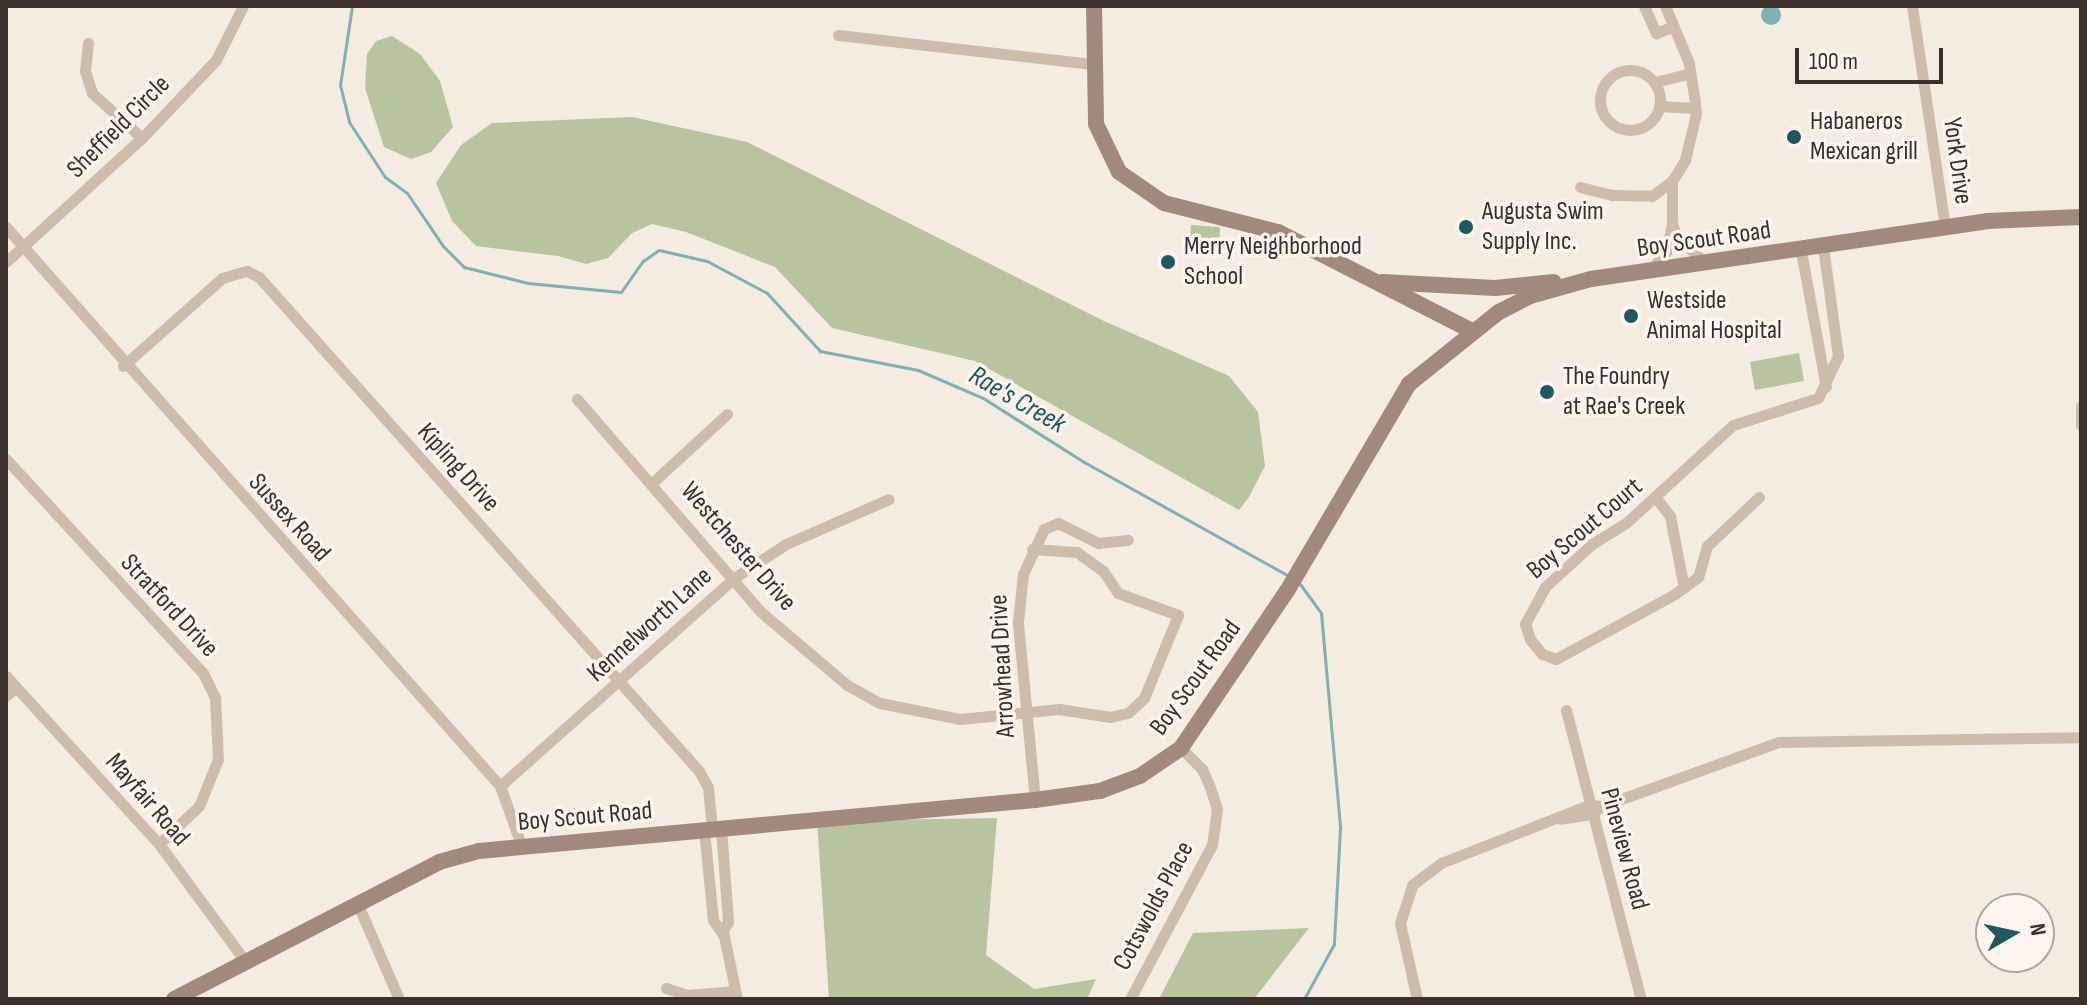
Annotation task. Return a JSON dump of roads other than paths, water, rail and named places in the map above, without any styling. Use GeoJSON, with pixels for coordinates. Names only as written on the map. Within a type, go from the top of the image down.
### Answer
{"type":"FeatureCollection","features":[{"type":"Feature","properties":{"kind":"street","name":"Sheffield Circle"},"geometry":{"type":"LineString","coordinates":[[6,262],[25,248],[142,138],[216,60],[243,6]]}},
{"type":"Feature","properties":{"kind":"street"},"geometry":{"type":"LineString","coordinates":[[1094,6],[1096,124],[1105,149],[1119,172],[1175,207],[1255,223],[1382,282],[1470,330]]}},
{"type":"Feature","properties":{"kind":"street"},"geometry":{"type":"LineString","coordinates":[[1644,6],[1656,33],[1674,26]]}},
{"type":"Feature","properties":{"kind":"street"},"geometry":{"type":"LineString","coordinates":[[1580,187],[1613,195],[1652,196],[1672,181],[1685,160],[1695,108],[1690,73],[1665,6]]}},
{"type":"Feature","properties":{"kind":"street","name":"York Drive"},"geometry":{"type":"LineString","coordinates":[[1912,6],[1945,228]]}},
{"type":"Feature","properties":{"kind":"street"},"geometry":{"type":"LineString","coordinates":[[838,35],[1094,64]]}},
{"type":"Feature","properties":{"kind":"street"},"geometry":{"type":"LineString","coordinates":[[88,43],[85,71],[92,93],[142,138]]}},
{"type":"Feature","properties":{"kind":"street"},"geometry":{"type":"LineString","coordinates":[[1622,70],[1640,71],[1655,82],[1659,106],[1650,122],[1628,130],[1611,123],[1600,102],[1607,80],[1622,70]]}},
{"type":"Feature","properties":{"kind":"street"},"geometry":{"type":"LineString","coordinates":[[1655,82],[1690,73]]}},
{"type":"Feature","properties":{"kind":"street"},"geometry":{"type":"LineString","coordinates":[[1659,106],[1695,108]]}},
{"type":"Feature","properties":{"kind":"street"},"geometry":{"type":"LineString","coordinates":[[1646,273],[1666,252],[1672,224],[1672,181]]}},
{"type":"Feature","properties":{"kind":"street","name":"Boy Scout Road"},"geometry":{"type":"LineString","coordinates":[[174,999],[245,961],[359,907],[439,862],[522,847],[1035,800],[1100,791],[1140,776],[1181,748],[1287,591],[1409,384],[1470,330],[1530,296],[1591,279],[1710,265],[1945,228],[2081,217]]}},
{"type":"Feature","properties":{"kind":"street"},"geometry":{"type":"LineString","coordinates":[[1672,224],[1692,255],[1710,265]]}},
{"type":"Feature","properties":{"kind":"street","name":"Sussex Road"},"geometry":{"type":"LineString","coordinates":[[6,227],[123,366],[500,786],[522,847]]}},
{"type":"Feature","properties":{"kind":"street"},"geometry":{"type":"LineString","coordinates":[[1823,247],[1838,356],[1826,387]]}},
{"type":"Feature","properties":{"kind":"street"},"geometry":{"type":"LineString","coordinates":[[1801,251],[1826,387]]}},
{"type":"Feature","properties":{"kind":"street","name":"Kipling Drive"},"geometry":{"type":"LineString","coordinates":[[123,366],[222,278],[247,271],[259,277],[699,771],[708,787],[728,922],[722,932]]}},
{"type":"Feature","properties":{"kind":"street"},"geometry":{"type":"LineString","coordinates":[[1382,282],[1495,288],[1591,279]]}},
{"type":"Feature","properties":{"kind":"street","name":"Boy Scout Court"},"geometry":{"type":"LineString","coordinates":[[1759,497],[1707,546],[1698,577],[1684,588],[1556,659],[1542,654],[1525,624],[1545,587],[1656,498],[1733,425],[1748,416],[1806,405],[1826,387]]}},
{"type":"Feature","properties":{"kind":"street","name":"Westchester Drive"},"geometry":{"type":"LineString","coordinates":[[577,399],[761,612],[847,685],[880,703],[960,719],[1081,710],[1110,717],[1128,713],[1144,698],[1178,615],[1118,593],[1103,571],[1077,552],[1032,549]]}},
{"type":"Feature","properties":{"kind":"street"},"geometry":{"type":"LineString","coordinates":[[2081,406],[2081,425]]}},
{"type":"Feature","properties":{"kind":"street"},"geometry":{"type":"LineString","coordinates":[[652,483],[727,414]]}},
{"type":"Feature","properties":{"kind":"street","name":"Stratford Drive"},"geometry":{"type":"LineString","coordinates":[[6,459],[203,673],[215,698],[218,759],[199,806],[159,844]]}},
{"type":"Feature","properties":{"kind":"street"},"geometry":{"type":"LineString","coordinates":[[1656,498],[1670,516],[1684,588]]}},
{"type":"Feature","properties":{"kind":"street","name":"Kennelworth Lane"},"geometry":{"type":"LineString","coordinates":[[500,786],[620,683],[734,578],[786,544],[889,499]]}},
{"type":"Feature","properties":{"kind":"street"},"geometry":{"type":"LineString","coordinates":[[1032,549],[1044,529],[1058,523],[1098,543],[1128,540]]}},
{"type":"Feature","properties":{"kind":"street","name":"Arrowhead Drive"},"geometry":{"type":"LineString","coordinates":[[1032,549],[1018,597],[1025,714],[1035,800]]}},
{"type":"Feature","properties":{"kind":"street","name":"Mayfair Road"},"geometry":{"type":"LineString","coordinates":[[6,676],[159,844],[245,961]]}},
{"type":"Feature","properties":{"kind":"street"},"geometry":{"type":"LineString","coordinates":[[6,696],[16,687]]}},
{"type":"Feature","properties":{"kind":"street","name":"Pineview Road"},"geometry":{"type":"LineString","coordinates":[[1566,710],[1641,999]]}},
{"type":"Feature","properties":{"kind":"street"},"geometry":{"type":"LineString","coordinates":[[1417,999],[1400,923],[1412,885],[1441,863],[1779,742],[2081,737]]}},
{"type":"Feature","properties":{"kind":"street","name":"Cotswolds Place"},"geometry":{"type":"LineString","coordinates":[[1130,999],[1212,845],[1217,809],[1210,787],[1202,769],[1181,748]]}},
{"type":"Feature","properties":{"kind":"street","name":"Kipling Drive"},"geometry":{"type":"LineString","coordinates":[[712,829],[713,920],[722,932],[736,995]]}},
{"type":"Feature","properties":{"kind":"street"},"geometry":{"type":"LineString","coordinates":[[359,907],[399,999]]}},
{"type":"Feature","properties":{"kind":"street"},"geometry":{"type":"LineString","coordinates":[[666,988],[688,995],[736,995]]}},
{"type":"Feature","properties":{"kind":"water"},"geometry":{"type":"Polygon","coordinates":[[[1771,5],[1778,8],[1781,15],[1778,22],[1771,25],[1764,22],[1761,15],[1764,8],[1771,5]]]}},
{"type":"Feature","properties":{"kind":"waterway","name":"Rae's Creek"},"geometry":{"type":"LineString","coordinates":[[352,6],[340,85],[349,122],[385,177],[407,193],[443,246],[464,267],[528,283],[621,292],[643,261],[659,250],[707,261],[767,293],[820,351],[918,370],[983,398],[1084,462],[1291,577]]}},
{"type":"Feature","properties":{"kind":"waterway","name":"Rae's Creek"},"geometry":{"type":"LineString","coordinates":[[1300,584],[1321,613],[1340,828],[1334,944],[1304,999]]}},
{"type":"Feature","properties":{"kind":"place","name":"Habaneros Mexican grill"},"geometry":{"type":"Point","coordinates":[1794,137]}},
{"type":"Feature","properties":{"kind":"place","name":"Augusta Swim Supply Inc."},"geometry":{"type":"Point","coordinates":[1466,227]}},
{"type":"Feature","properties":{"kind":"place","name":"Merry Neighborhood School"},"geometry":{"type":"Point","coordinates":[1168,262]}},
{"type":"Feature","properties":{"kind":"place","name":"Westside Animal Hospital"},"geometry":{"type":"Point","coordinates":[1631,316]}},
{"type":"Feature","properties":{"kind":"place","name":"The Foundry at Rae's Creek"},"geometry":{"type":"Point","coordinates":[1547,392]}}]}
